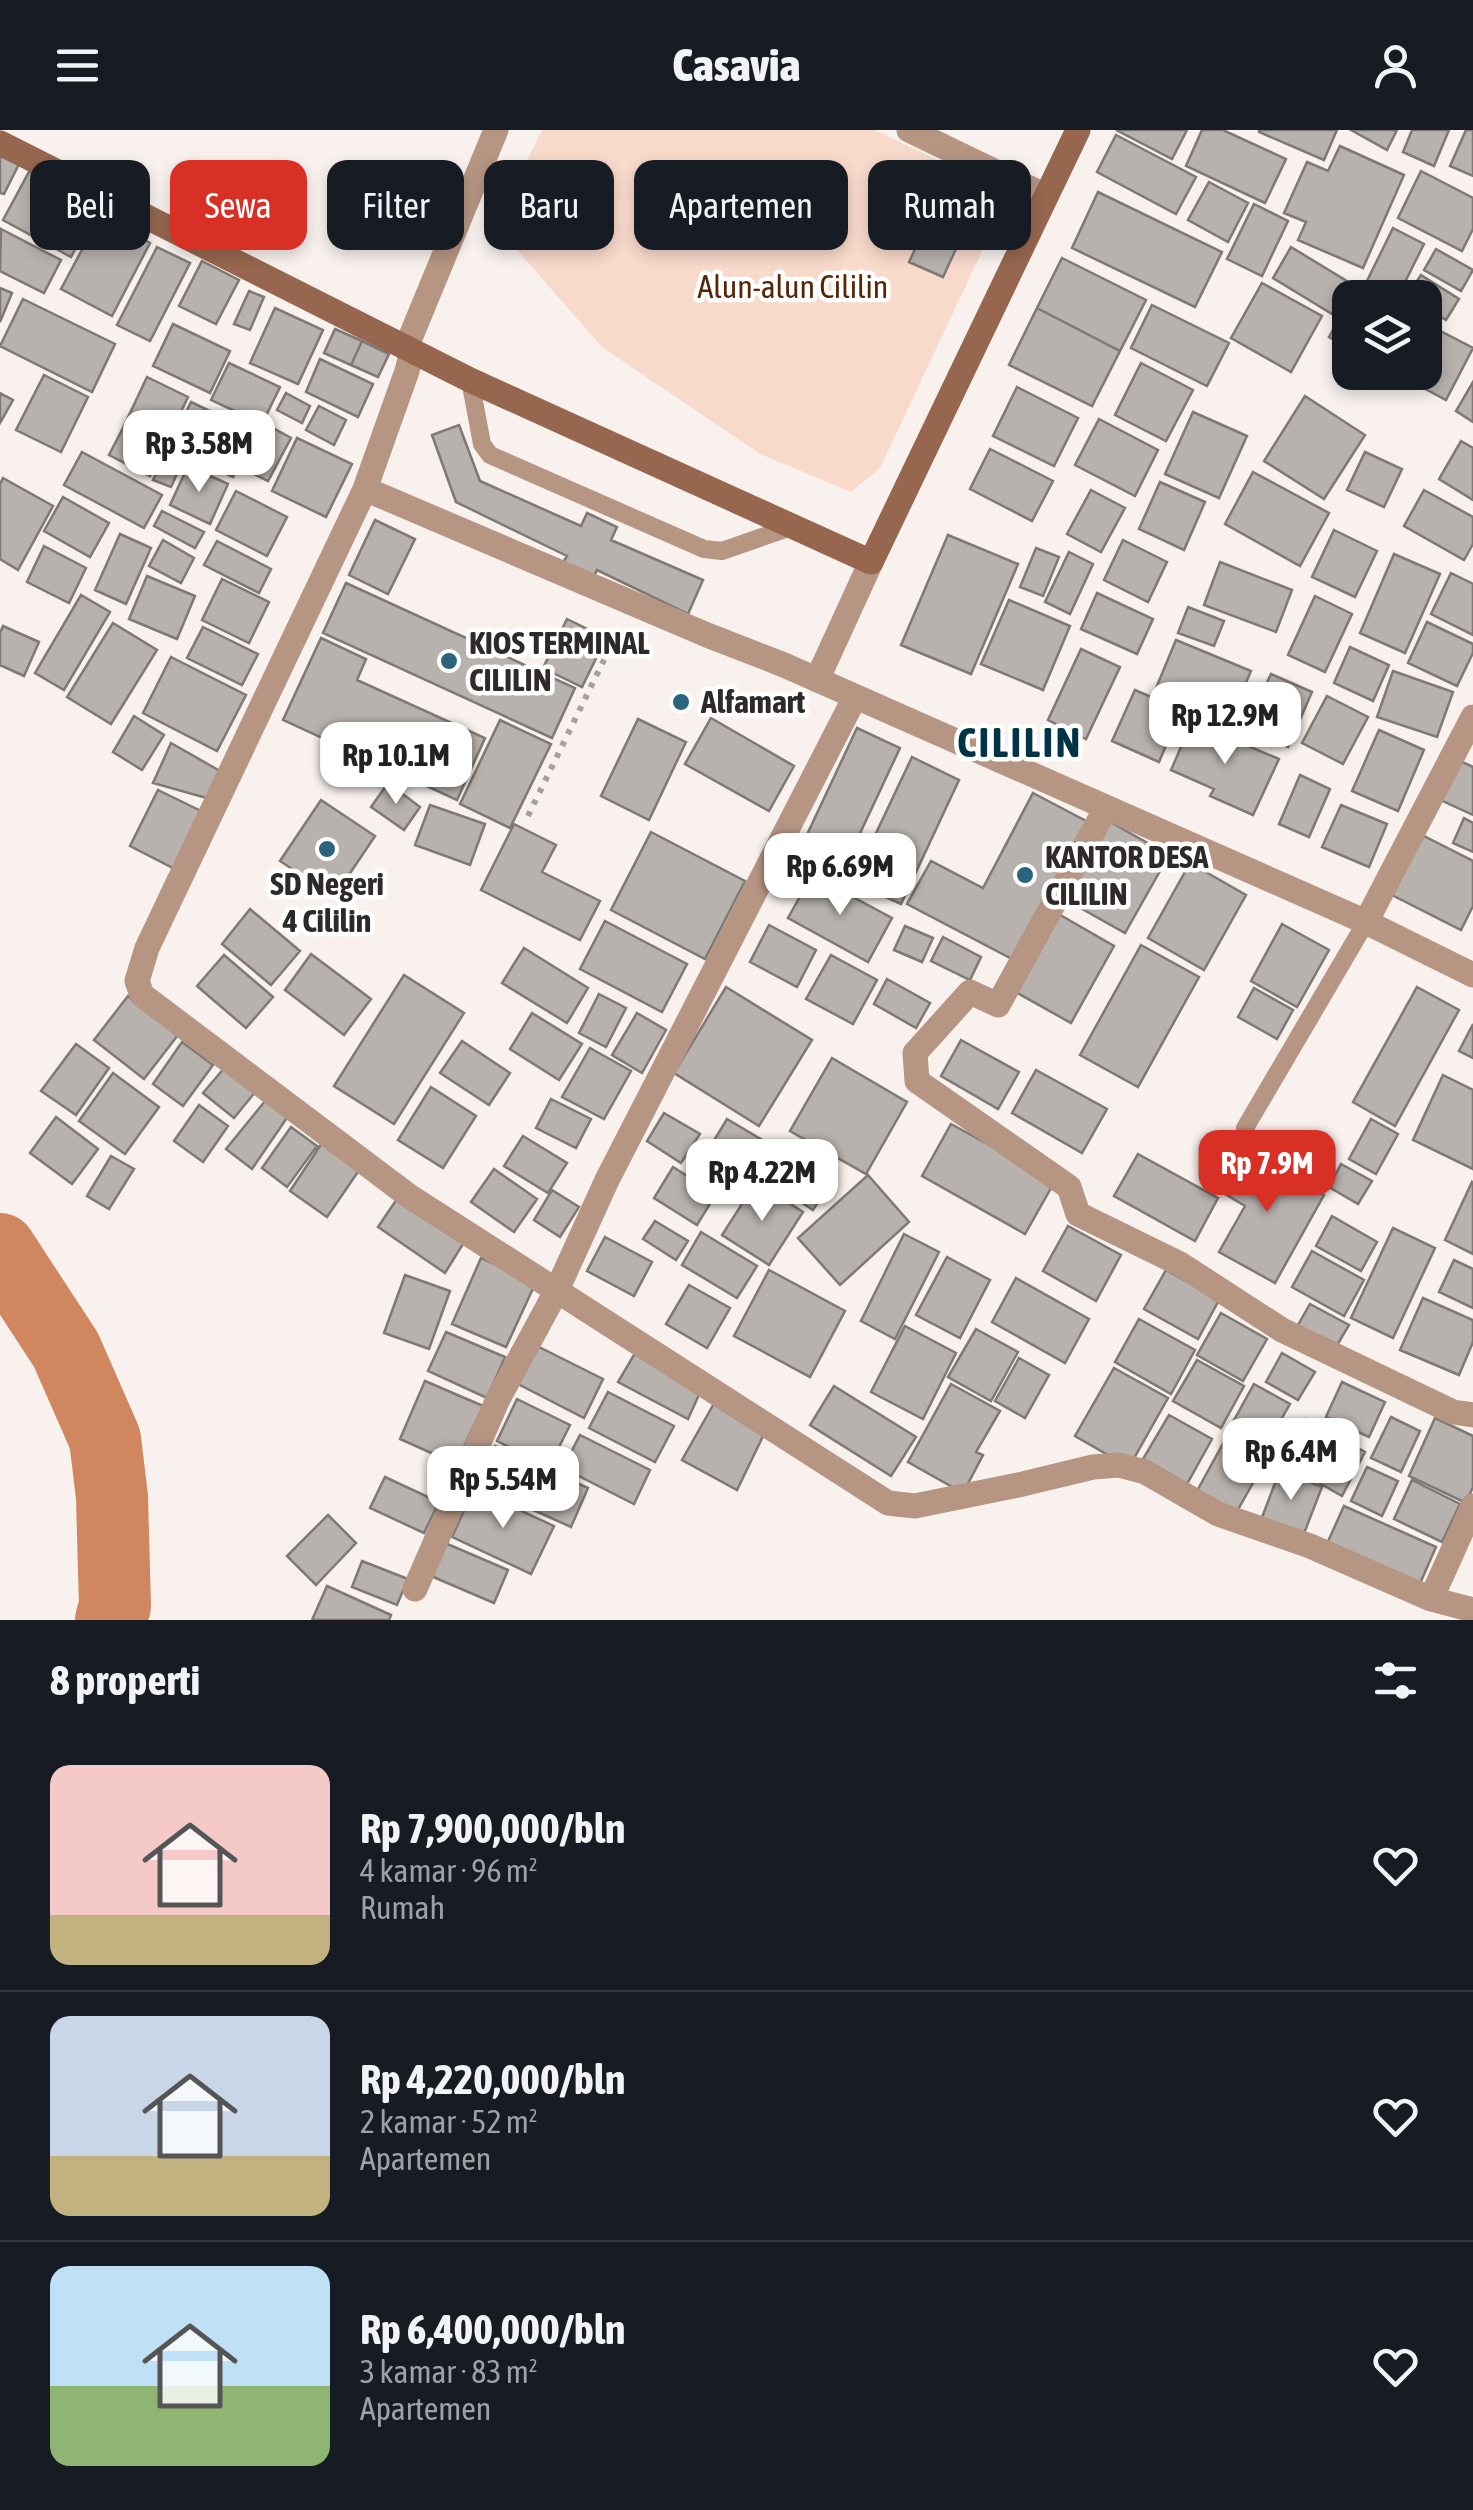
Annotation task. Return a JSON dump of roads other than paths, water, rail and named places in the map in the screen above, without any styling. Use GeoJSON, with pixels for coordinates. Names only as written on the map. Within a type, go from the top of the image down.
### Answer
{"type":"FeatureCollection","features":[{"type":"Feature","properties":{"kind":"main road"},"geometry":{"type":"LineString","coordinates":[[0,143],[470,380],[871,562],[1078,130]]}},
{"type":"Feature","properties":{"kind":"street"},"geometry":{"type":"LineString","coordinates":[[496,130],[406,348],[411,355],[408,371],[366,490],[147,948],[137,981],[142,995],[408,1196],[888,1503],[916,1506],[1092,1467],[1119,1465],[1145,1472],[1218,1514],[1310,1546],[1431,1599],[1473,1610]]}},
{"type":"Feature","properties":{"kind":"street"},"geometry":{"type":"LineString","coordinates":[[909,130],[1046,196]]}},
{"type":"Feature","properties":{"kind":"street"},"geometry":{"type":"LineString","coordinates":[[366,490],[855,696],[1366,922],[1473,975]]}},
{"type":"Feature","properties":{"kind":"street"},"geometry":{"type":"LineString","coordinates":[[817,680],[871,562]]}},
{"type":"Feature","properties":{"kind":"street"},"geometry":{"type":"LineString","coordinates":[[415,1589],[498,1400],[855,696]]}},
{"type":"Feature","properties":{"kind":"street"},"geometry":{"type":"LineString","coordinates":[[1366,922],[1473,717]]}},
{"type":"Feature","properties":{"kind":"street"},"geometry":{"type":"LineString","coordinates":[[1106,808],[998,1006],[970,992],[914,1053],[916,1081],[1069,1187],[1078,1214],[1180,1264],[1282,1330],[1453,1412],[1473,1415]]}},
{"type":"Feature","properties":{"kind":"street"},"geometry":{"type":"LineString","coordinates":[[1431,1599],[1473,1506]]}},
{"type":"Feature","properties":{"kind":"lane"},"geometry":{"type":"LineString","coordinates":[[470,380],[482,444],[490,455],[704,549],[722,551],[791,527]]}},
{"type":"Feature","properties":{"kind":"lane"},"geometry":{"type":"LineString","coordinates":[[1245,1128],[1366,922]]}},
{"type":"Feature","properties":{"kind":"waterway"},"geometry":{"type":"LineString","coordinates":[[0,1249],[66,1350],[105,1439],[112,1497],[115,1606],[111,1620]]}},
{"type":"Feature","properties":{"kind":"place","name":"KIOS TERMINAL CILILIN"},"geometry":{"type":"Point","coordinates":[449,661]}},
{"type":"Feature","properties":{"kind":"place","name":"Alfamart"},"geometry":{"type":"Point","coordinates":[681,702]}},
{"type":"Feature","properties":{"kind":"place","name":"SD Negeri 4 Cililin"},"geometry":{"type":"Point","coordinates":[327,849]}},
{"type":"Feature","properties":{"kind":"place","name":"KANTOR DESA CILILIN"},"geometry":{"type":"Point","coordinates":[1025,875]}},
{"type":"Feature","properties":{"kind":"district","name":"CILILIN"},"geometry":{"type":"Point","coordinates":[1020,742]}},
{"type":"Feature","properties":{"kind":"park label","name":"Alun-alun Cililin"},"geometry":{"type":"Point","coordinates":[793,287]}}]}
